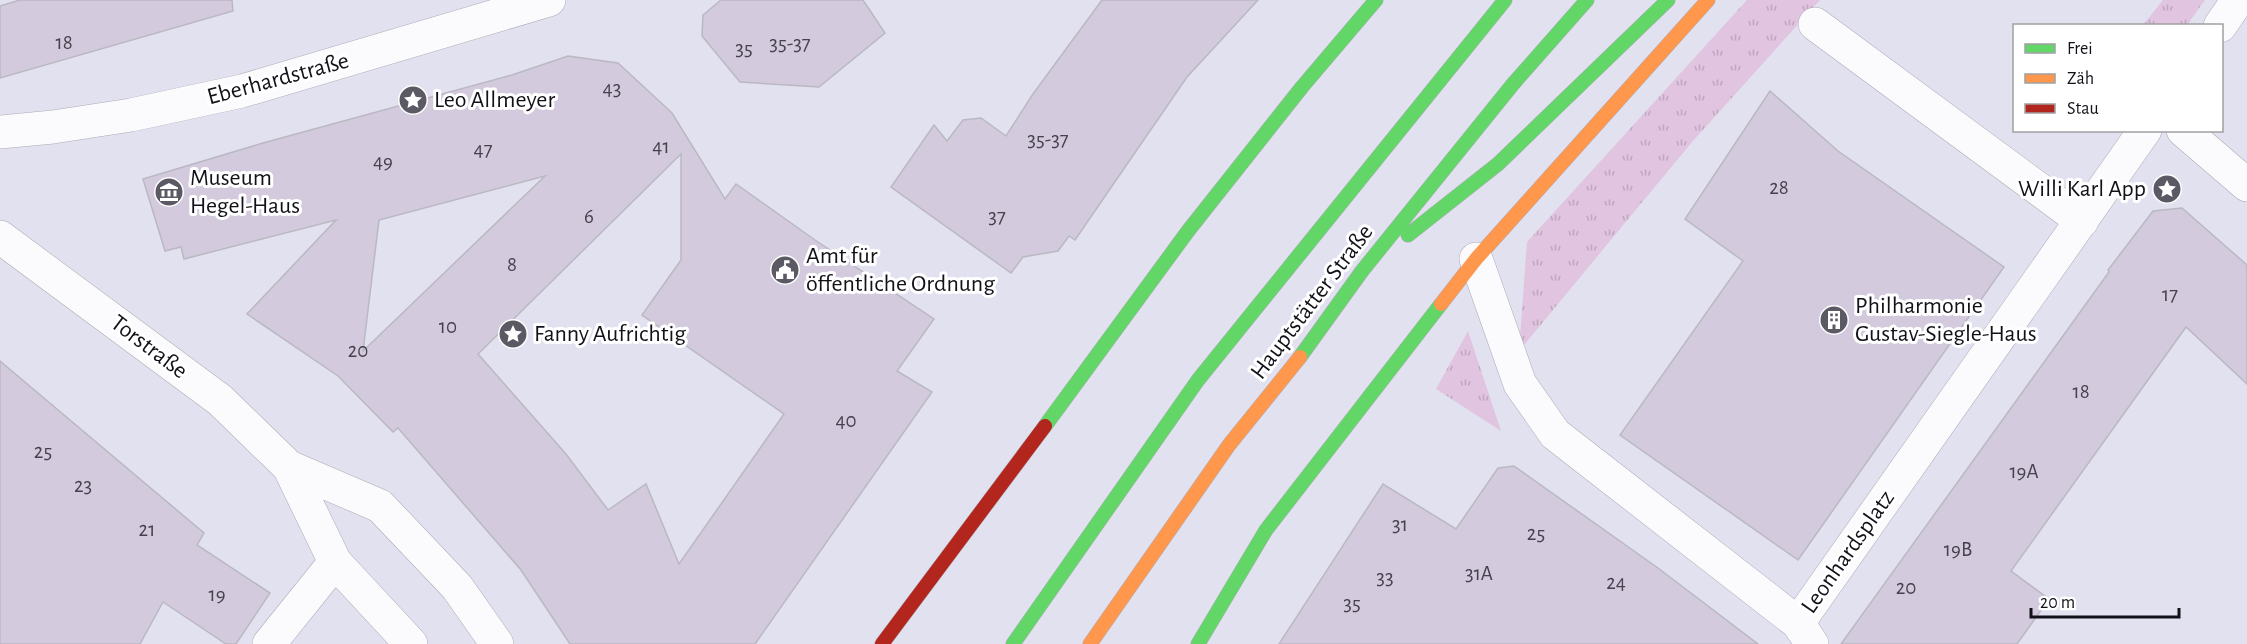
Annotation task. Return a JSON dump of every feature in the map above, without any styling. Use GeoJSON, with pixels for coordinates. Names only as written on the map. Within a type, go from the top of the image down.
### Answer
{"type":"FeatureCollection","features":[{"type":"Feature","properties":{"kind":"main road"},"geometry":{"type":"LineString","coordinates":[[1480,30],[1490,0]]}},
{"type":"Feature","properties":{"kind":"main road","name":"Hauptstätter Straße"},"geometry":{"type":"LineString","coordinates":[[1013,644],[1198,380],[1505,0]]}},
{"type":"Feature","properties":{"kind":"main road","name":"Hauptstätter Straße"},"geometry":{"type":"LineString","coordinates":[[1090,644],[1229,445],[1304,352],[1362,271],[1513,84],[1587,0]]}},
{"type":"Feature","properties":{"kind":"main road"},"geometry":{"type":"LineString","coordinates":[[1362,271],[1498,164],[1668,0]]}},
{"type":"Feature","properties":{"kind":"main road"},"geometry":{"type":"LineString","coordinates":[[1198,644],[1266,530],[1476,259],[1708,0]]}},
{"type":"Feature","properties":{"kind":"main road"},"geometry":{"type":"LineString","coordinates":[[882,644],[1131,311],[1188,231],[1367,4]]}},
{"type":"Feature","properties":{"kind":"street","name":"Eberhardstraße"},"geometry":{"type":"LineString","coordinates":[[0,132],[53,127],[132,115],[242,92],[473,12],[549,0]]}},
{"type":"Feature","properties":{"kind":"street"},"geometry":{"type":"LineString","coordinates":[[2221,24],[2238,0]]}},
{"type":"Feature","properties":{"kind":"street"},"geometry":{"type":"LineString","coordinates":[[1815,24],[2082,221]]}},
{"type":"Feature","properties":{"kind":"street","name":"Leonhardsplatz"},"geometry":{"type":"LineString","coordinates":[[1476,259],[1520,384],[1555,434],[1802,637],[2144,132]]}},
{"type":"Feature","properties":{"kind":"street"},"geometry":{"type":"LineString","coordinates":[[2185,132],[2247,185]]}},
{"type":"Feature","properties":{"kind":"street","name":"Torstraße"},"geometry":{"type":"LineString","coordinates":[[0,237],[220,400],[289,467],[335,562],[411,644]]}},
{"type":"Feature","properties":{"kind":"street","name":"Torstraße"},"geometry":{"type":"LineString","coordinates":[[289,467],[380,506],[457,587],[496,644]]}},
{"type":"Feature","properties":{"kind":"street"},"geometry":{"type":"LineString","coordinates":[[269,644],[335,562]]}},
{"type":"Feature","properties":{"kind":"green space"},"geometry":{"type":"Polygon","coordinates":[[[1747,0],[1820,0],[1692,142],[1519,351],[1527,242],[1747,0]]]}},
{"type":"Feature","properties":{"kind":"green space"},"geometry":{"type":"Polygon","coordinates":[[[2163,0],[2205,0],[2188,24],[2144,24],[2163,0]]]}},
{"type":"Feature","properties":{"kind":"green space"},"geometry":{"type":"Polygon","coordinates":[[[1468,331],[1501,431],[1436,389],[1468,331]]]}},
{"type":"Feature","properties":{"kind":"building"},"geometry":{"type":"Polygon","coordinates":[[[20,0],[232,0],[233,11],[0,78],[0,6],[20,0]]]}},
{"type":"Feature","properties":{"kind":"building"},"geometry":{"type":"Polygon","coordinates":[[[721,0],[863,0],[885,33],[819,87],[740,82],[702,36],[703,15],[721,0]]]}},
{"type":"Feature","properties":{"kind":"building"},"geometry":{"type":"Polygon","coordinates":[[[1102,0],[1258,0],[1187,77],[1075,240],[1069,236],[1058,251],[1023,257],[1011,273],[891,187],[934,125],[947,141],[963,120],[981,118],[1006,136],[1033,94],[1102,0]]]}},
{"type":"Feature","properties":{"kind":"building"},"geometry":{"type":"Polygon","coordinates":[[[568,56],[618,63],[672,113],[725,199],[736,184],[934,319],[897,371],[932,392],[755,644],[570,644],[521,570],[398,428],[393,432],[338,376],[247,314],[336,220],[184,259],[181,247],[165,251],[143,179],[263,143],[512,75],[568,56]],[[681,154],[478,354],[566,454],[608,510],[646,484],[679,564],[784,414],[642,315],[681,260],[681,154]],[[545,176],[379,220],[363,351],[545,176]]]}},
{"type":"Feature","properties":{"kind":"building","name":"Philharmonie Gustav-Siegle-Haus"},"geometry":{"type":"Polygon","coordinates":[[[1770,91],[1838,151],[2004,267],[1798,560],[1620,435],[1743,261],[1685,219],[1770,91]]]}},
{"type":"Feature","properties":{"kind":"building"},"geometry":{"type":"Polygon","coordinates":[[[2182,208],[2247,265],[2247,384],[2186,327],[2011,571],[2049,599],[2017,644],[1841,644],[2109,272],[2108,270],[2153,211],[2182,208]]]}},
{"type":"Feature","properties":{"kind":"building"},"geometry":{"type":"Polygon","coordinates":[[[0,361],[204,533],[197,545],[270,593],[236,644],[226,644],[163,602],[140,644],[0,644],[0,361]]]}},
{"type":"Feature","properties":{"kind":"building"},"geometry":{"type":"Polygon","coordinates":[[[1514,466],[1658,568],[1758,644],[1279,644],[1383,484],[1456,529],[1498,468],[1514,466]]]}},
{"type":"Feature","properties":{"kind":"traffic: fast"},"geometry":{"type":"LineString","coordinates":[[1045,426],[1188,231],[1302,87],[1376,0]]}},
{"type":"Feature","properties":{"kind":"traffic: fast"},"geometry":{"type":"LineString","coordinates":[[1013,644],[1198,380],[1505,0]]}},
{"type":"Feature","properties":{"kind":"traffic: fast"},"geometry":{"type":"LineString","coordinates":[[1300,357],[1362,271],[1513,84],[1587,0]]}},
{"type":"Feature","properties":{"kind":"traffic: fast"},"geometry":{"type":"LineString","coordinates":[[1408,235],[1498,164],[1668,0]]}},
{"type":"Feature","properties":{"kind":"traffic: fast"},"geometry":{"type":"LineString","coordinates":[[1198,644],[1266,530],[1441,304]]}},
{"type":"Feature","properties":{"kind":"traffic: slow"},"geometry":{"type":"LineString","coordinates":[[1441,304],[1476,259],[1708,0]]}},
{"type":"Feature","properties":{"kind":"traffic: slow"},"geometry":{"type":"LineString","coordinates":[[1090,644],[1229,445],[1300,357]]}},
{"type":"Feature","properties":{"kind":"traffic: jam"},"geometry":{"type":"LineString","coordinates":[[882,644],[1045,426]]}},
{"type":"Feature","properties":{"kind":"place","name":"Leo Allmeyer"},"geometry":{"type":"Point","coordinates":[413,100]}},
{"type":"Feature","properties":{"kind":"place","name":"Willi Karl App"},"geometry":{"type":"Point","coordinates":[2167,189]}},
{"type":"Feature","properties":{"kind":"place","name":"Museum Hegel-Haus"},"geometry":{"type":"Point","coordinates":[169,192]}},
{"type":"Feature","properties":{"kind":"place","name":"Amt für öffentliche Ordnung"},"geometry":{"type":"Point","coordinates":[785,270]}},
{"type":"Feature","properties":{"kind":"place","name":"Philharmonie Gustav-Siegle-Haus"},"geometry":{"type":"Point","coordinates":[1834,320]}},
{"type":"Feature","properties":{"kind":"place","name":"Fanny Aufrichtig"},"geometry":{"type":"Point","coordinates":[513,334]}}]}
